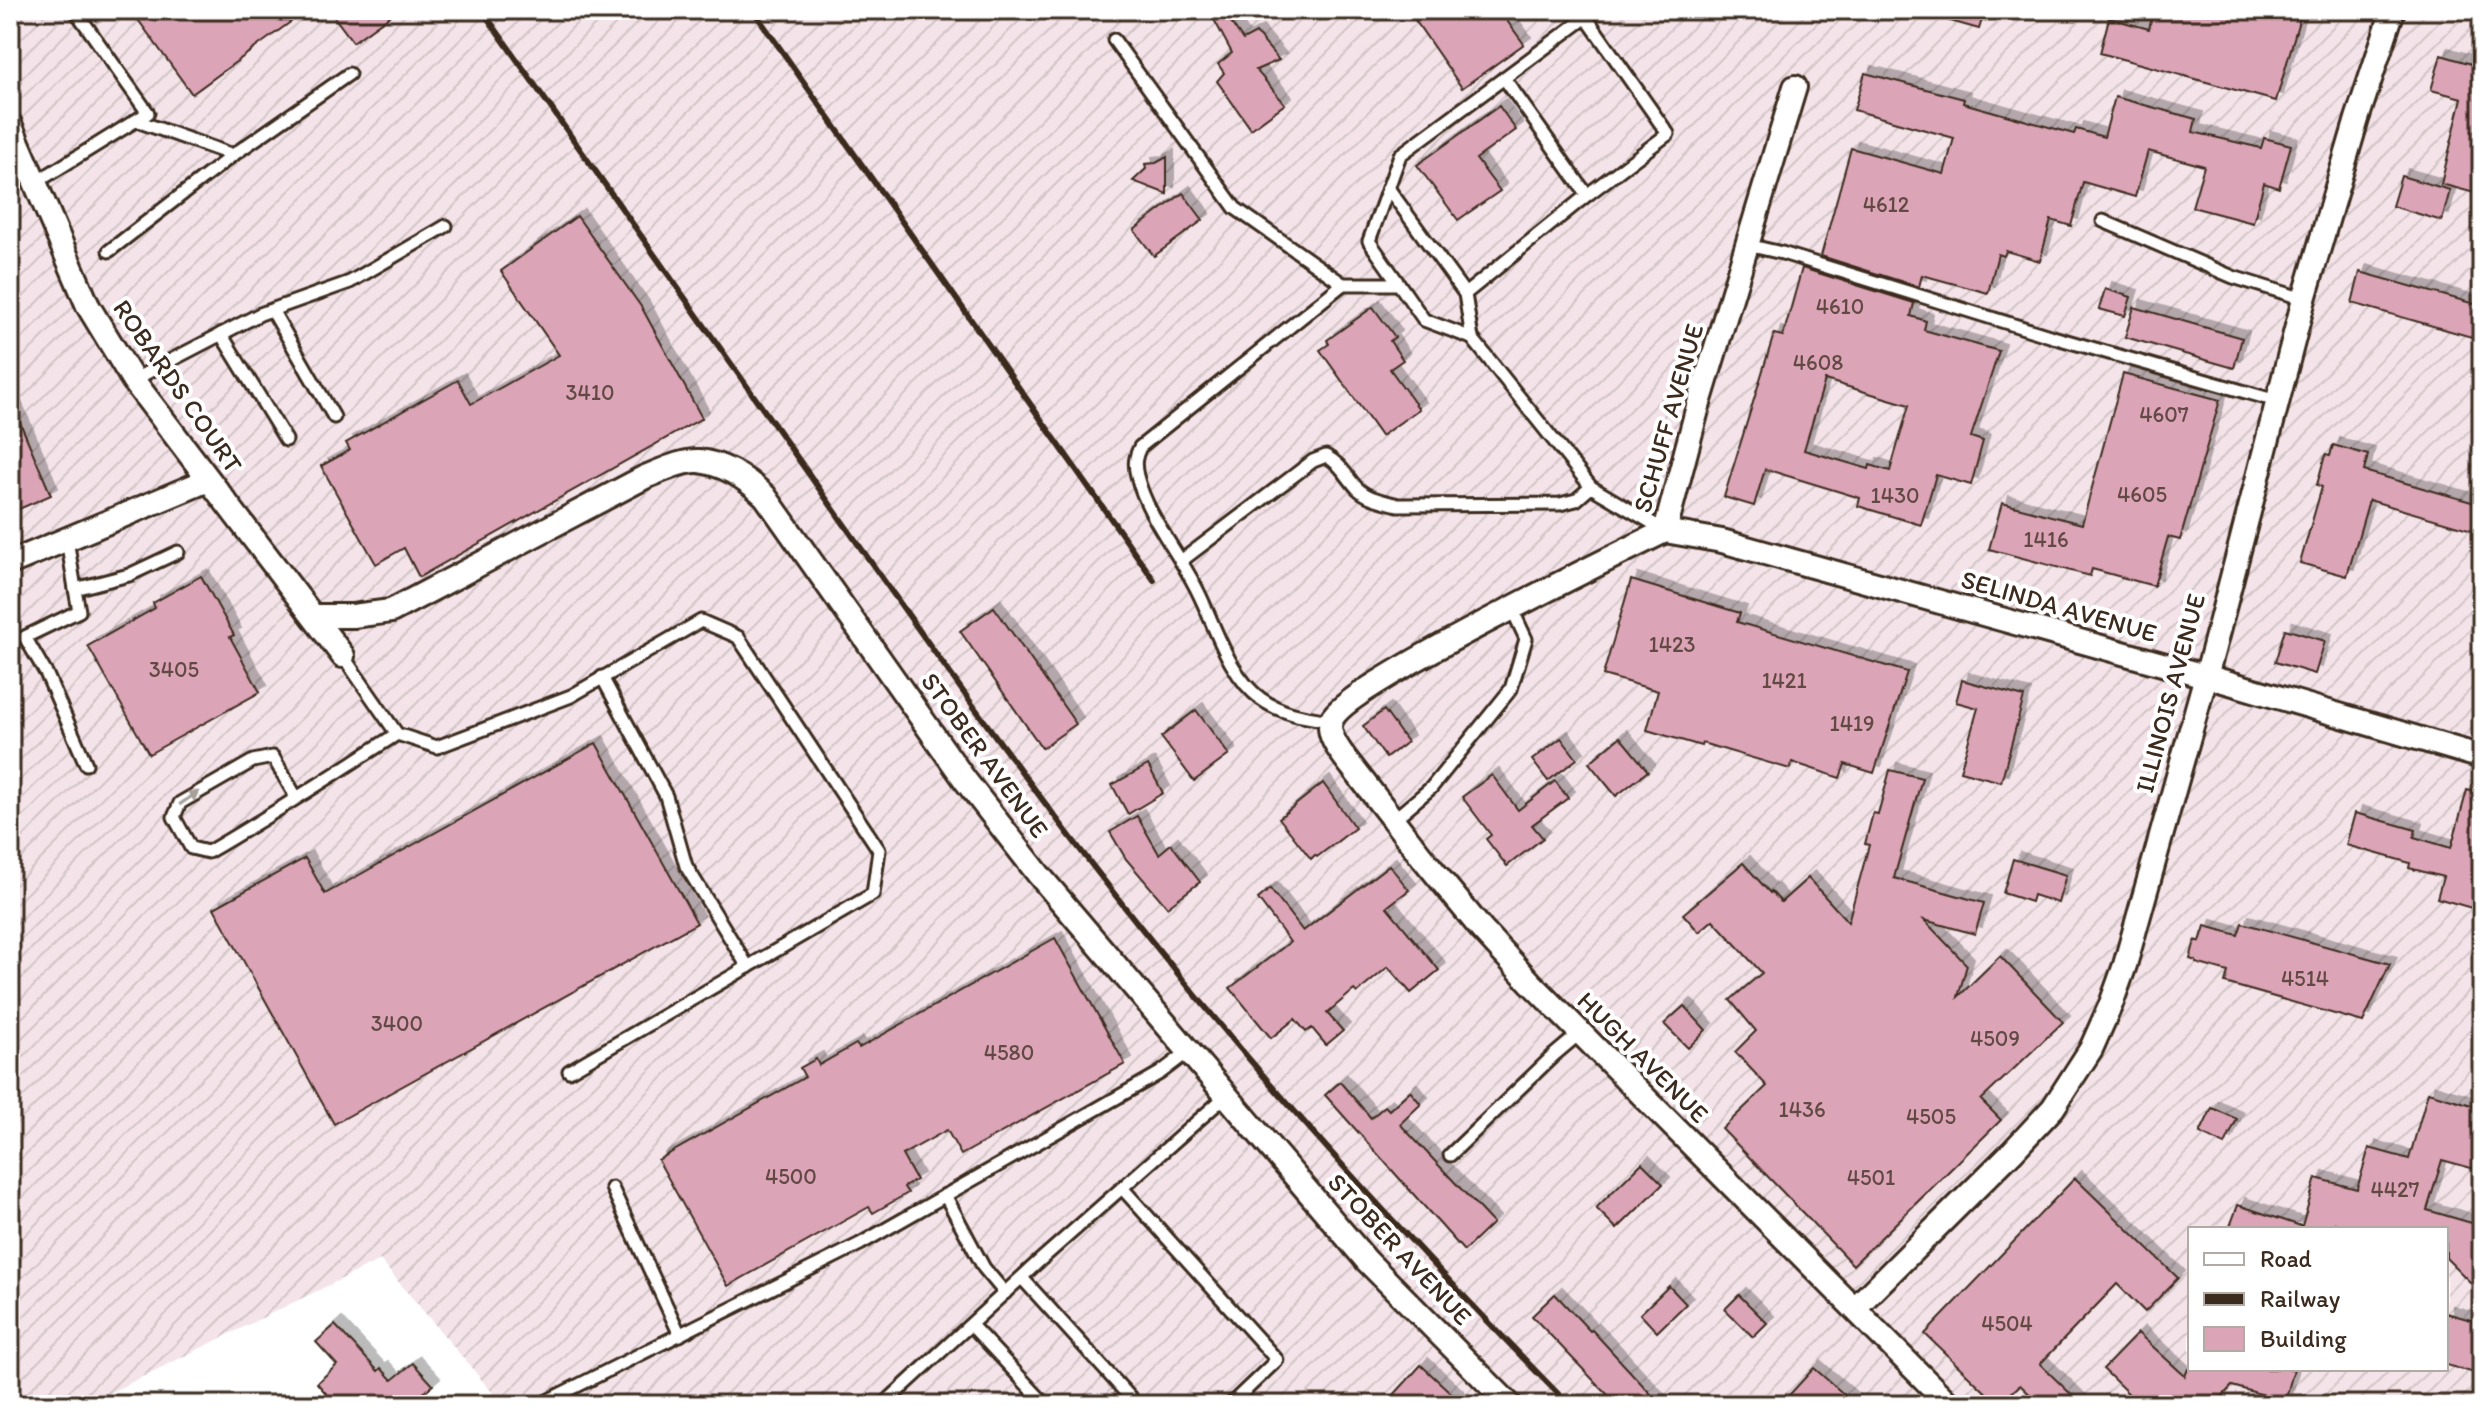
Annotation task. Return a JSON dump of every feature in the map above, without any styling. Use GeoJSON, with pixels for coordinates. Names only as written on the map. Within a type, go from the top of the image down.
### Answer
{"type":"FeatureCollection","features":[{"type":"Feature","properties":{"kind":"street","name":"ILLINOIS AVENUE"},"geometry":{"type":"LineString","coordinates":[[1855,1308],[2053,1108],[2091,1049],[2111,1004],[2125,965],[2205,676],[2304,299],[2393,10]]}},
{"type":"Feature","properties":{"kind":"street","name":"SCHUFF AVENUE"},"geometry":{"type":"LineString","coordinates":[[1330,721],[1339,707],[1393,674],[1665,531],[1697,410],[1795,87]]}},
{"type":"Feature","properties":{"kind":"street","name":"ROBARDS COURT"},"geometry":{"type":"LineString","coordinates":[[10,124],[88,306],[133,380],[343,656]]}},
{"type":"Feature","properties":{"kind":"street","name":"STOBER AVENUE"},"geometry":{"type":"LineString","coordinates":[[313,616],[353,616],[391,611],[645,477],[675,466],[698,461],[747,478],[765,496],[965,780],[1039,875],[1367,1261],[1510,1405]]}},
{"type":"Feature","properties":{"kind":"street"},"geometry":{"type":"LineString","coordinates":[[10,563],[208,480]]}},
{"type":"Feature","properties":{"kind":"street","name":"SELINDA AVENUE"},"geometry":{"type":"LineString","coordinates":[[1665,531],[1722,541],[2482,757]]}},
{"type":"Feature","properties":{"kind":"street","name":"HUGH AVENUE"},"geometry":{"type":"LineString","coordinates":[[1330,721],[1335,743],[1482,930],[1580,1033],[1950,1405]]}},
{"type":"Feature","properties":{"kind":"lane"},"geometry":{"type":"LineString","coordinates":[[35,183],[148,113],[75,10]]}},
{"type":"Feature","properties":{"kind":"lane"},"geometry":{"type":"LineString","coordinates":[[1465,294],[1668,134],[1591,14],[1400,155],[1369,241],[1424,320],[1472,338]]}},
{"type":"Feature","properties":{"kind":"lane"},"geometry":{"type":"LineString","coordinates":[[1114,40],[1235,208],[1343,284],[1399,284]]}},
{"type":"Feature","properties":{"kind":"lane"},"geometry":{"type":"LineString","coordinates":[[109,251],[233,155],[349,74]]}},
{"type":"Feature","properties":{"kind":"lane"},"geometry":{"type":"LineString","coordinates":[[1504,78],[1587,195]]}},
{"type":"Feature","properties":{"kind":"lane"},"geometry":{"type":"LineString","coordinates":[[137,121],[233,155]]}},
{"type":"Feature","properties":{"kind":"lane"},"geometry":{"type":"LineString","coordinates":[[1388,188],[1465,294],[1472,338],[1591,487],[1665,531]]}},
{"type":"Feature","properties":{"kind":"lane"},"geometry":{"type":"LineString","coordinates":[[2103,221],[2233,277],[2304,299]]}},
{"type":"Feature","properties":{"kind":"lane"},"geometry":{"type":"LineString","coordinates":[[133,380],[272,310],[350,282],[446,226]]}},
{"type":"Feature","properties":{"kind":"lane"},"geometry":{"type":"LineString","coordinates":[[1747,245],[2277,401]]}},
{"type":"Feature","properties":{"kind":"lane"},"geometry":{"type":"LineString","coordinates":[[1330,721],[1288,714],[1260,698],[1237,673],[1181,561],[1148,506],[1137,475],[1135,456],[1140,447],[1343,284]]}},
{"type":"Feature","properties":{"kind":"lane"},"geometry":{"type":"LineString","coordinates":[[272,310],[334,417]]}},
{"type":"Feature","properties":{"kind":"lane"},"geometry":{"type":"LineString","coordinates":[[221,334],[286,440]]}},
{"type":"Feature","properties":{"kind":"lane"},"geometry":{"type":"LineString","coordinates":[[1181,561],[1313,461],[1326,456],[1338,462],[1359,490],[1374,499],[1398,505],[1560,504],[1576,500],[1591,487]]}},
{"type":"Feature","properties":{"kind":"lane"},"geometry":{"type":"LineString","coordinates":[[67,539],[79,611],[25,637],[47,675],[86,764]]}},
{"type":"Feature","properties":{"kind":"lane"},"geometry":{"type":"LineString","coordinates":[[75,589],[129,575],[178,552]]}},
{"type":"Feature","properties":{"kind":"lane"},"geometry":{"type":"LineString","coordinates":[[1393,820],[1431,788],[1511,689],[1526,639],[1512,609]]}},
{"type":"Feature","properties":{"kind":"lane"},"geometry":{"type":"LineString","coordinates":[[343,656],[397,734],[437,747],[571,696],[701,621],[738,637],[879,850],[873,894],[569,1071]]}},
{"type":"Feature","properties":{"kind":"lane"},"geometry":{"type":"LineString","coordinates":[[602,677],[666,796],[686,866],[748,967]]}},
{"type":"Feature","properties":{"kind":"lane"},"geometry":{"type":"LineString","coordinates":[[296,797],[273,757],[253,761],[180,803],[174,817],[191,848],[208,852],[280,811],[296,797],[397,734]]}},
{"type":"Feature","properties":{"kind":"lane"},"geometry":{"type":"LineString","coordinates":[[1450,1155],[1580,1033]]}},
{"type":"Feature","properties":{"kind":"lane"},"geometry":{"type":"LineString","coordinates":[[539,1405],[860,1244],[1160,1073],[1189,1051]]}},
{"type":"Feature","properties":{"kind":"lane"},"geometry":{"type":"LineString","coordinates":[[883,1405],[1227,1095]]}},
{"type":"Feature","properties":{"kind":"lane"},"geometry":{"type":"LineString","coordinates":[[612,1188],[680,1335]]}},
{"type":"Feature","properties":{"kind":"lane"},"geometry":{"type":"LineString","coordinates":[[1123,1189],[1277,1360],[1230,1405]]}},
{"type":"Feature","properties":{"kind":"lane"},"geometry":{"type":"LineString","coordinates":[[945,1195],[984,1268],[1005,1293]]}},
{"type":"Feature","properties":{"kind":"lane"},"geometry":{"type":"LineString","coordinates":[[1022,1278],[1137,1405]]}},
{"type":"Feature","properties":{"kind":"lane"},"geometry":{"type":"LineString","coordinates":[[971,1325],[1046,1405]]}},
{"type":"Feature","properties":{"kind":"shaded area"},"geometry":{"type":"Polygon","coordinates":[[[10,10],[2482,10],[2482,1405],[503,1405],[380,1260],[85,1405],[10,1405],[10,10]]]}},
{"type":"Feature","properties":{"kind":"building"},"geometry":{"type":"Polygon","coordinates":[[[131,10],[307,10],[192,94],[131,10]]]}},
{"type":"Feature","properties":{"kind":"building"},"geometry":{"type":"Polygon","coordinates":[[[329,10],[398,10],[353,42],[329,10]]]}},
{"type":"Feature","properties":{"kind":"building"},"geometry":{"type":"Polygon","coordinates":[[[1222,10],[1243,40],[1256,33],[1279,60],[1256,70],[1285,104],[1251,129],[1217,81],[1224,73],[1218,64],[1232,53],[1211,14],[1222,10]]]}},
{"type":"Feature","properties":{"kind":"building"},"geometry":{"type":"Polygon","coordinates":[[[1408,10],[1499,10],[1524,44],[1462,88],[1408,10]]]}},
{"type":"Feature","properties":{"kind":"building"},"geometry":{"type":"Polygon","coordinates":[[[1930,10],[1985,10],[1979,29],[1929,15],[1930,10]]]}},
{"type":"Feature","properties":{"kind":"building"},"geometry":{"type":"Polygon","coordinates":[[[2154,10],[2302,10],[2276,101],[2100,53],[2109,18],[2149,29],[2154,10]]]}},
{"type":"Feature","properties":{"kind":"building"},"geometry":{"type":"Polygon","coordinates":[[[2441,55],[2482,67],[2482,195],[2441,184],[2462,98],[2431,90],[2441,55]]]}},
{"type":"Feature","properties":{"kind":"building"},"geometry":{"type":"Polygon","coordinates":[[[1865,73],[1964,99],[1963,103],[2074,134],[2076,129],[2104,137],[2115,97],[2196,119],[2193,132],[2261,148],[2264,138],[2291,145],[2279,188],[2264,183],[2253,223],[2192,207],[2204,166],[2148,151],[2135,197],[2083,182],[2071,226],[2051,220],[2040,261],[2006,251],[2004,256],[1998,254],[1988,293],[1922,275],[1919,287],[1821,256],[1851,148],[1944,174],[1954,138],[1854,110],[1865,73]]]}},
{"type":"Feature","properties":{"kind":"building"},"geometry":{"type":"Polygon","coordinates":[[[1499,106],[1516,130],[1476,159],[1500,191],[1458,220],[1417,165],[1499,106]]]}},
{"type":"Feature","properties":{"kind":"building"},"geometry":{"type":"Polygon","coordinates":[[[1167,157],[1167,194],[1133,181],[1146,169],[1145,164],[1167,157]]]}},
{"type":"Feature","properties":{"kind":"building"},"geometry":{"type":"Polygon","coordinates":[[[2401,176],[2450,190],[2442,221],[2392,206],[2401,176]]]}},
{"type":"Feature","properties":{"kind":"building"},"geometry":{"type":"Polygon","coordinates":[[[1183,193],[1203,220],[1154,256],[1134,230],[1183,193]]]}},
{"type":"Feature","properties":{"kind":"building"},"geometry":{"type":"Polygon","coordinates":[[[577,216],[642,308],[702,418],[419,577],[404,548],[376,564],[321,466],[350,450],[346,443],[458,380],[471,404],[559,355],[501,271],[577,216]]]}},
{"type":"Feature","properties":{"kind":"building"},"geometry":{"type":"Polygon","coordinates":[[[1802,268],[1914,303],[1911,316],[1926,321],[1924,330],[1999,351],[1971,437],[1983,441],[1971,485],[1936,475],[1921,525],[1858,506],[1860,498],[1765,469],[1754,506],[1724,497],[1774,334],[1783,336],[1802,268]],[[1825,380],[1804,450],[1869,469],[1870,465],[1890,471],[1909,405],[1825,380]]]}},
{"type":"Feature","properties":{"kind":"building"},"geometry":{"type":"Polygon","coordinates":[[[2360,272],[2482,306],[2482,340],[2352,303],[2360,272]]]}},
{"type":"Feature","properties":{"kind":"building"},"geometry":{"type":"Polygon","coordinates":[[[2105,289],[2131,297],[2125,316],[2099,309],[2105,289]]]}},
{"type":"Feature","properties":{"kind":"building"},"geometry":{"type":"Polygon","coordinates":[[[1373,307],[1395,337],[1390,341],[1403,360],[1390,369],[1419,409],[1381,436],[1320,350],[1329,344],[1327,340],[1373,307]]]}},
{"type":"Feature","properties":{"kind":"building"},"geometry":{"type":"Polygon","coordinates":[[[2134,307],[2242,338],[2234,368],[2125,337],[2134,307]]]}},
{"type":"Feature","properties":{"kind":"building"},"geometry":{"type":"Polygon","coordinates":[[[2123,374],[2220,400],[2180,540],[2168,537],[2154,586],[2092,569],[2090,576],[1989,549],[2002,503],[2082,524],[2123,374]]]}},
{"type":"Feature","properties":{"kind":"building"},"geometry":{"type":"Polygon","coordinates":[[[10,399],[51,495],[10,513],[10,399]]]}},
{"type":"Feature","properties":{"kind":"building"},"geometry":{"type":"Polygon","coordinates":[[[2333,445],[2368,455],[2364,471],[2482,505],[2482,533],[2369,500],[2347,576],[2300,563],[2322,487],[2317,485],[2325,455],[2330,456],[2333,445]]]}},
{"type":"Feature","properties":{"kind":"building"},"geometry":{"type":"Polygon","coordinates":[[[201,576],[234,635],[230,637],[260,692],[149,754],[88,646],[155,608],[153,603],[201,576]]]}},
{"type":"Feature","properties":{"kind":"building"},"geometry":{"type":"Polygon","coordinates":[[[1631,580],[1740,613],[1737,622],[1907,672],[1874,773],[1845,764],[1840,778],[1792,762],[1790,769],[1647,730],[1658,691],[1603,675],[1631,580]]]}},
{"type":"Feature","properties":{"kind":"building"},"geometry":{"type":"Polygon","coordinates":[[[994,607],[1076,724],[1042,748],[960,631],[994,607]]]}},
{"type":"Feature","properties":{"kind":"building"},"geometry":{"type":"Polygon","coordinates":[[[2285,629],[2325,641],[2315,674],[2275,662],[2285,629]]]}},
{"type":"Feature","properties":{"kind":"building"},"geometry":{"type":"Polygon","coordinates":[[[1962,680],[2024,697],[2001,782],[1960,771],[1978,708],[1956,702],[1962,680]]]}},
{"type":"Feature","properties":{"kind":"building"},"geometry":{"type":"Polygon","coordinates":[[[1196,710],[1229,755],[1194,781],[1161,737],[1196,710]]]}},
{"type":"Feature","properties":{"kind":"building"},"geometry":{"type":"Polygon","coordinates":[[[1384,710],[1407,742],[1386,758],[1363,726],[1384,710]]]}},
{"type":"Feature","properties":{"kind":"building"},"geometry":{"type":"Polygon","coordinates":[[[1620,737],[1648,771],[1616,796],[1589,763],[1620,737]]]}},
{"type":"Feature","properties":{"kind":"building"},"geometry":{"type":"Polygon","coordinates":[[[1561,738],[1577,759],[1548,781],[1532,760],[1561,738]]]}},
{"type":"Feature","properties":{"kind":"building"},"geometry":{"type":"Polygon","coordinates":[[[596,743],[697,923],[334,1124],[214,908],[305,858],[325,894],[596,743]]]}},
{"type":"Feature","properties":{"kind":"building"},"geometry":{"type":"Polygon","coordinates":[[[1148,765],[1163,793],[1128,814],[1112,785],[1148,765]]]}},
{"type":"Feature","properties":{"kind":"building"},"geometry":{"type":"Polygon","coordinates":[[[1890,770],[1922,778],[1894,878],[1984,903],[1975,934],[1924,920],[1967,965],[1958,997],[2000,956],[2063,1022],[1981,1100],[2001,1120],[1853,1265],[1722,1129],[1767,1086],[1735,1052],[1756,1031],[1730,1000],[1762,973],[1713,920],[1699,932],[1683,914],[1743,863],[1781,902],[1808,878],[1848,922],[1869,845],[1865,844],[1873,813],[1878,814],[1890,770]]]}},
{"type":"Feature","properties":{"kind":"building"},"geometry":{"type":"Polygon","coordinates":[[[1492,775],[1518,810],[1555,781],[1568,798],[1532,825],[1543,838],[1507,866],[1486,839],[1491,835],[1462,797],[1492,775]]]}},
{"type":"Feature","properties":{"kind":"building"},"geometry":{"type":"Polygon","coordinates":[[[1323,783],[1355,828],[1311,859],[1279,818],[1323,783]]]}},
{"type":"Feature","properties":{"kind":"building"},"geometry":{"type":"Polygon","coordinates":[[[2467,790],[2482,794],[2482,911],[2437,898],[2443,877],[2409,868],[2410,863],[2346,845],[2355,813],[2416,830],[2414,837],[2451,848],[2467,790]]]}},
{"type":"Feature","properties":{"kind":"building"},"geometry":{"type":"Polygon","coordinates":[[[1137,816],[1159,854],[1171,844],[1200,882],[1167,907],[1126,859],[1110,832],[1137,816]]]}},
{"type":"Feature","properties":{"kind":"building"},"geometry":{"type":"Polygon","coordinates":[[[2013,859],[2066,875],[2058,903],[2033,895],[2031,902],[2003,893],[2013,859]]]}},
{"type":"Feature","properties":{"kind":"building"},"geometry":{"type":"Polygon","coordinates":[[[1389,865],[1409,890],[1387,907],[1439,970],[1411,993],[1388,967],[1327,1013],[1343,1031],[1326,1045],[1312,1028],[1306,1032],[1295,1019],[1271,1038],[1230,988],[1290,942],[1258,899],[1270,889],[1303,931],[1389,865]]]}},
{"type":"Feature","properties":{"kind":"building"},"geometry":{"type":"Polygon","coordinates":[[[2242,923],[2390,964],[2363,1022],[2225,983],[2228,972],[2190,959],[2195,940],[2200,942],[2205,926],[2238,935],[2242,923]]]}},
{"type":"Feature","properties":{"kind":"building"},"geometry":{"type":"Polygon","coordinates":[[[1055,938],[1125,1064],[961,1155],[947,1130],[902,1155],[916,1180],[904,1187],[908,1193],[873,1213],[869,1207],[728,1286],[658,1160],[805,1077],[800,1068],[816,1059],[819,1065],[856,1044],[859,1048],[1055,938]]]}},
{"type":"Feature","properties":{"kind":"building"},"geometry":{"type":"Polygon","coordinates":[[[1684,1006],[1706,1030],[1688,1048],[1664,1024],[1684,1006]]]}},
{"type":"Feature","properties":{"kind":"building"},"geometry":{"type":"Polygon","coordinates":[[[1340,1082],[1371,1118],[1385,1106],[1389,1110],[1410,1091],[1421,1104],[1400,1124],[1493,1223],[1464,1251],[1325,1095],[1340,1082]]]}},
{"type":"Feature","properties":{"kind":"building"},"geometry":{"type":"Polygon","coordinates":[[[2428,1092],[2482,1108],[2482,1171],[2442,1160],[2427,1210],[2482,1226],[2482,1294],[2448,1260],[2448,1227],[2350,1227],[2335,1223],[2334,1227],[2302,1227],[2316,1178],[2357,1189],[2369,1148],[2409,1159],[2428,1092]]]}},
{"type":"Feature","properties":{"kind":"building"},"geometry":{"type":"Polygon","coordinates":[[[2212,1108],[2237,1119],[2225,1145],[2200,1133],[2212,1108]]]}},
{"type":"Feature","properties":{"kind":"building"},"geometry":{"type":"Polygon","coordinates":[[[1642,1163],[1663,1184],[1617,1229],[1596,1208],[1642,1163]]]}},
{"type":"Feature","properties":{"kind":"building"},"geometry":{"type":"Polygon","coordinates":[[[2075,1178],[2178,1278],[2145,1312],[2117,1284],[2040,1364],[2082,1405],[2041,1405],[2020,1385],[1999,1405],[1925,1334],[2075,1178]]]}},
{"type":"Feature","properties":{"kind":"building"},"geometry":{"type":"Polygon","coordinates":[[[2238,1205],[2301,1226],[2301,1227],[2230,1227],[2238,1205]]]}},
{"type":"Feature","properties":{"kind":"building"},"geometry":{"type":"Polygon","coordinates":[[[1669,1286],[1686,1304],[1657,1332],[1640,1314],[1669,1286]]]}},
{"type":"Feature","properties":{"kind":"building"},"geometry":{"type":"Polygon","coordinates":[[[1555,1294],[1661,1405],[1618,1405],[1532,1316],[1555,1294]]]}},
{"type":"Feature","properties":{"kind":"building"},"geometry":{"type":"Polygon","coordinates":[[[1739,1295],[1767,1323],[1753,1337],[1725,1309],[1739,1295]]]}},
{"type":"Feature","properties":{"kind":"building"},"geometry":{"type":"Polygon","coordinates":[[[2448,1314],[2482,1323],[2482,1375],[2448,1366],[2448,1314]]]}},
{"type":"Feature","properties":{"kind":"building"},"geometry":{"type":"Polygon","coordinates":[[[335,1325],[378,1371],[381,1368],[392,1380],[413,1363],[433,1385],[409,1405],[336,1405],[317,1383],[337,1365],[316,1342],[335,1325]]]}},
{"type":"Feature","properties":{"kind":"building"},"geometry":{"type":"Polygon","coordinates":[[[2138,1333],[2185,1376],[2188,1369],[2293,1371],[2285,1401],[2232,1386],[2214,1405],[2140,1405],[2103,1369],[2138,1333]]]}},
{"type":"Feature","properties":{"kind":"building"},"geometry":{"type":"Polygon","coordinates":[[[1421,1365],[1464,1405],[1401,1405],[1392,1397],[1421,1365]]]}},
{"type":"Feature","properties":{"kind":"building"},"geometry":{"type":"Polygon","coordinates":[[[1814,1368],[1856,1405],[1780,1405],[1814,1368]]]}},
{"type":"Feature","properties":{"kind":"railway"},"geometry":{"type":"LineString","coordinates":[[482,10],[953,677],[1129,913],[1318,1138],[1569,1405]]}},
{"type":"Feature","properties":{"kind":"railway"},"geometry":{"type":"LineString","coordinates":[[753,10],[1154,580]]}}]}
